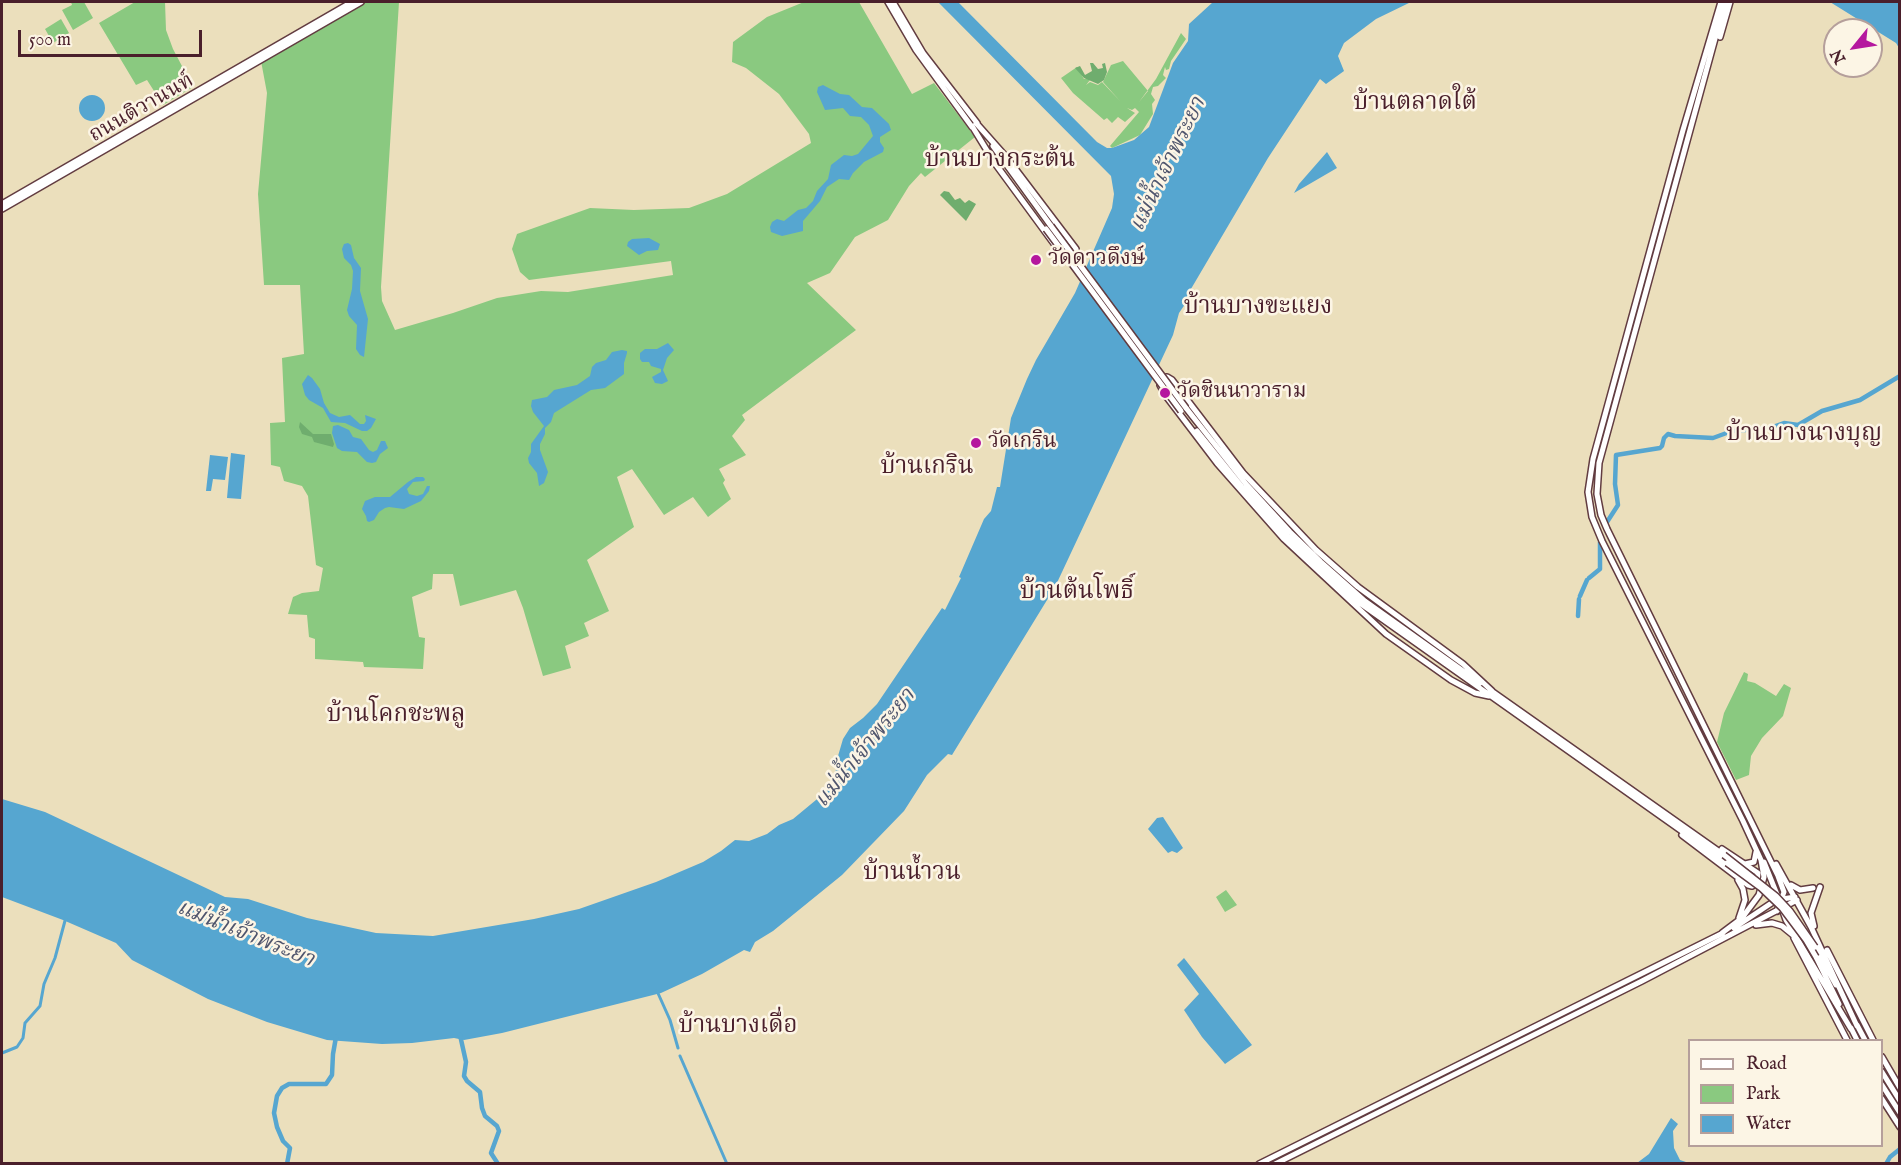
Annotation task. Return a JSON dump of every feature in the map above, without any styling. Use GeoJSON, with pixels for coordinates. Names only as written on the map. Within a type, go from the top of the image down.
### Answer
{"type":"FeatureCollection","features":[{"type":"Feature","properties":{"kind":"main road","name":"ถนนติวานนท์"},"geometry":{"type":"LineString","coordinates":[[2,209],[352,2]]}},
{"type":"Feature","properties":{"kind":"main road","name":"ถนนติวานนท์"},"geometry":{"type":"LineString","coordinates":[[2,204],[362,2]]}},
{"type":"Feature","properties":{"kind":"main road"},"geometry":{"type":"LineString","coordinates":[[888,2],[916,50],[974,124],[1007,158],[1076,249],[1072,257],[1066,259],[1058,250],[994,162],[974,124]]}},
{"type":"Feature","properties":{"kind":"main road"},"geometry":{"type":"LineString","coordinates":[[893,2],[923,52],[1049,228],[1183,410],[1279,527],[1328,574],[1354,594],[1761,888],[1782,908],[1816,957],[1854,1028]]}},
{"type":"Feature","properties":{"kind":"main road"},"geometry":{"type":"LineString","coordinates":[[1721,2],[1684,141],[1643,274],[1590,468],[1588,492],[1592,516],[1598,532],[1764,863],[1789,925],[1862,1039]]}},
{"type":"Feature","properties":{"kind":"main road"},"geometry":{"type":"LineString","coordinates":[[1709,52],[1719,40],[1730,2]]}},
{"type":"Feature","properties":{"kind":"main road"},"geometry":{"type":"LineString","coordinates":[[1684,141],[1647,291],[1599,463],[1596,487],[1604,522],[1784,889],[1780,903],[1768,911],[1755,915]]}},
{"type":"Feature","properties":{"kind":"main road"},"geometry":{"type":"LineString","coordinates":[[1643,274],[1646,279],[1650,276]]}},
{"type":"Feature","properties":{"kind":"main road"},"geometry":{"type":"LineString","coordinates":[[1639,289],[1644,286],[1647,291]]}},
{"type":"Feature","properties":{"kind":"main road"},"geometry":{"type":"LineString","coordinates":[[1354,594],[1319,573],[1232,482],[1166,396],[1160,385],[1163,378],[1167,377],[1172,380],[1243,473],[1316,550],[1354,594],[1386,634],[1442,674],[1479,686],[1490,693]]}},
{"type":"Feature","properties":{"kind":"main road"},"geometry":{"type":"LineString","coordinates":[[1220,456],[1243,473]]}},
{"type":"Feature","properties":{"kind":"main road"},"geometry":{"type":"LineString","coordinates":[[1220,456],[1232,482]]}},
{"type":"Feature","properties":{"kind":"main road"},"geometry":{"type":"LineString","coordinates":[[1220,456],[1267,507],[1354,594]]}},
{"type":"Feature","properties":{"kind":"main road"},"geometry":{"type":"LineString","coordinates":[[1316,550],[1321,562]]}},
{"type":"Feature","properties":{"kind":"main road"},"geometry":{"type":"LineString","coordinates":[[1319,573],[1328,574]]}},
{"type":"Feature","properties":{"kind":"main road"},"geometry":{"type":"LineString","coordinates":[[1644,625],[1649,624],[1652,620]]}},
{"type":"Feature","properties":{"kind":"main road"},"geometry":{"type":"LineString","coordinates":[[1651,637],[1653,631],[1658,633]]}},
{"type":"Feature","properties":{"kind":"main road"},"geometry":{"type":"LineString","coordinates":[[1563,745],[1673,818],[1776,896],[1800,924],[1815,947],[1854,1028]]}},
{"type":"Feature","properties":{"kind":"main road"},"geometry":{"type":"LineString","coordinates":[[1661,816],[1683,836],[1748,885],[1757,884],[1758,873],[1688,825],[1673,818]]}},
{"type":"Feature","properties":{"kind":"main road"},"geometry":{"type":"LineString","coordinates":[[1741,862],[1751,864],[1756,860],[1753,842]]}},
{"type":"Feature","properties":{"kind":"main road"},"geometry":{"type":"LineString","coordinates":[[1722,933],[1755,903],[1764,880],[1761,860],[1753,842]]}},
{"type":"Feature","properties":{"kind":"main road"},"geometry":{"type":"LineString","coordinates":[[1764,863],[1768,862],[1768,853]]}},
{"type":"Feature","properties":{"kind":"main road"},"geometry":{"type":"LineString","coordinates":[[1768,853],[1786,879],[1798,890],[1813,888]]}},
{"type":"Feature","properties":{"kind":"main road"},"geometry":{"type":"LineString","coordinates":[[1734,875],[1743,888],[1745,900],[1736,922]]}},
{"type":"Feature","properties":{"kind":"main road"},"geometry":{"type":"LineString","coordinates":[[1786,879],[1794,900],[1823,943],[1872,1039]]}},
{"type":"Feature","properties":{"kind":"main road"},"geometry":{"type":"LineString","coordinates":[[1820,887],[1811,913],[1812,927],[1831,967]]}},
{"type":"Feature","properties":{"kind":"main road"},"geometry":{"type":"LineString","coordinates":[[1275,1164],[1755,915],[1780,903],[1794,900]]}},
{"type":"Feature","properties":{"kind":"main road"},"geometry":{"type":"LineString","coordinates":[[1259,1164],[1642,981],[1751,925],[1780,903],[1794,900]]}},
{"type":"Feature","properties":{"kind":"main road"},"geometry":{"type":"LineString","coordinates":[[1789,925],[1787,916],[1794,900]]}},
{"type":"Feature","properties":{"kind":"main road"},"geometry":{"type":"LineString","coordinates":[[1789,925],[1791,918],[1796,915],[1812,927]]}},
{"type":"Feature","properties":{"kind":"main road"},"geometry":{"type":"LineString","coordinates":[[1751,925],[1772,923],[1782,926],[1804,947]]}},
{"type":"Feature","properties":{"kind":"main road"},"geometry":{"type":"LineString","coordinates":[[1791,933],[1846,1039]]}},
{"type":"Feature","properties":{"kind":"main road"},"geometry":{"type":"LineString","coordinates":[[1823,943],[1857,1039]]}},
{"type":"Feature","properties":{"kind":"main road"},"geometry":{"type":"LineString","coordinates":[[1883,1061],[1899,1088]]}},
{"type":"Feature","properties":{"kind":"main road"},"geometry":{"type":"LineString","coordinates":[[1883,1066],[1892,1077]]}},
{"type":"Feature","properties":{"kind":"main road"},"geometry":{"type":"LineString","coordinates":[[1883,1075],[1899,1101]]}},
{"type":"Feature","properties":{"kind":"main road"},"geometry":{"type":"LineString","coordinates":[[1883,1088],[1899,1113]]}},
{"type":"Feature","properties":{"kind":"main road"},"geometry":{"type":"LineString","coordinates":[[1883,1102],[1897,1120],[1899,1127]]}},
{"type":"Feature","properties":{"kind":"green space"},"geometry":{"type":"Polygon","coordinates":[[[71,2],[84,2],[93,18],[73,30],[62,10],[72,5],[71,2]]]}},
{"type":"Feature","properties":{"kind":"green space"},"geometry":{"type":"Polygon","coordinates":[[[135,2],[165,2],[166,30],[173,49],[193,87],[163,105],[147,80],[136,85],[99,23],[135,2]]]}},
{"type":"Feature","properties":{"kind":"green space"},"geometry":{"type":"Polygon","coordinates":[[[365,2],[399,2],[381,287],[382,301],[395,330],[497,298],[541,291],[568,292],[673,275],[671,261],[529,280],[520,272],[512,249],[517,234],[590,208],[634,210],[689,208],[727,194],[811,143],[809,134],[779,94],[746,68],[732,62],[733,42],[767,17],[804,2],[859,2],[912,94],[934,83],[975,137],[925,177],[921,173],[909,186],[888,220],[855,237],[830,273],[807,283],[856,330],[742,415],[745,420],[732,436],[746,455],[719,469],[731,499],[708,517],[693,497],[664,515],[632,469],[617,477],[634,527],[587,560],[609,611],[584,623],[589,636],[565,646],[571,668],[543,676],[516,590],[460,606],[453,574],[433,574],[432,589],[412,597],[419,637],[425,638],[423,669],[364,667],[363,662],[315,659],[315,639],[309,637],[307,615],[288,614],[293,597],[302,593],[319,591],[323,568],[316,565],[308,496],[302,486],[284,481],[280,467],[271,465],[270,423],[285,422],[282,358],[304,354],[300,285],[264,285],[258,194],[267,93],[261,61],[365,2]]]}},
{"type":"Feature","properties":{"kind":"green space"},"geometry":{"type":"Polygon","coordinates":[[[61,19],[69,33],[53,43],[45,29],[61,19]]]}},
{"type":"Feature","properties":{"kind":"green space"},"geometry":{"type":"Polygon","coordinates":[[[1181,33],[1186,39],[1171,61],[1169,69],[1166,70],[1165,67],[1163,75],[1166,78],[1158,86],[1153,87],[1151,94],[1155,100],[1152,104],[1153,114],[1140,135],[1112,148],[1110,146],[1139,112],[1135,108],[1132,110],[1127,108],[1135,113],[1125,122],[1118,117],[1112,123],[1107,118],[1104,120],[1073,93],[1061,78],[1077,67],[1084,79],[1089,78],[1090,80],[1086,85],[1090,82],[1098,85],[1102,82],[1120,101],[1103,82],[1111,65],[1123,61],[1148,90],[1181,33]]]}},
{"type":"Feature","properties":{"kind":"green space"},"geometry":{"type":"Polygon","coordinates":[[[1090,63],[1098,69],[1103,68],[1102,64],[1105,63],[1107,72],[1104,80],[1098,84],[1084,78],[1075,68],[1080,66],[1085,75],[1092,71],[1090,63]]]}},
{"type":"Feature","properties":{"kind":"green space"},"geometry":{"type":"Polygon","coordinates":[[[944,191],[949,192],[955,200],[960,198],[965,203],[969,200],[976,204],[966,221],[940,195],[944,191]]]}},
{"type":"Feature","properties":{"kind":"green space"},"geometry":{"type":"Polygon","coordinates":[[[300,422],[313,434],[331,434],[333,447],[314,442],[312,437],[302,434],[299,427],[300,422]]]}},
{"type":"Feature","properties":{"kind":"green space"},"geometry":{"type":"Polygon","coordinates":[[[1744,672],[1748,674],[1747,681],[1755,683],[1776,696],[1784,684],[1791,688],[1783,716],[1762,738],[1751,756],[1749,775],[1736,780],[1717,742],[1724,713],[1744,672]]]}},
{"type":"Feature","properties":{"kind":"green space"},"geometry":{"type":"Polygon","coordinates":[[[1226,890],[1237,905],[1225,912],[1216,897],[1226,890]]]}},
{"type":"Feature","properties":{"kind":"water","name":"แม่น้ำเจ้าพระยา"},"geometry":{"type":"Polygon","coordinates":[[[938,2],[958,2],[1097,142],[1107,148],[1112,148],[1134,140],[1149,127],[1173,63],[1188,41],[1189,24],[1213,2],[1411,2],[1376,19],[1344,43],[1338,56],[1344,71],[1326,84],[1320,79],[1268,158],[1188,294],[1190,297],[1179,313],[1173,335],[1055,587],[952,755],[948,754],[927,775],[904,811],[842,875],[773,931],[755,942],[750,952],[744,950],[702,974],[661,993],[502,1033],[464,1040],[454,1038],[382,1044],[327,1040],[267,1022],[208,999],[132,960],[116,943],[2,897],[2,799],[45,812],[225,897],[248,899],[307,918],[376,933],[433,936],[579,909],[656,882],[703,862],[735,840],[749,841],[767,834],[793,819],[822,795],[834,782],[843,739],[850,728],[877,704],[942,608],[945,610],[961,578],[959,577],[984,519],[991,511],[997,487],[1000,487],[1011,418],[1036,360],[1075,293],[1112,208],[1114,194],[1111,176],[938,2]]]}},
{"type":"Feature","properties":{"kind":"water"},"geometry":{"type":"Polygon","coordinates":[[[1830,2],[1899,2],[1899,48],[1896,43],[1883,35],[1883,18],[1856,18],[1830,2]]]}},
{"type":"Feature","properties":{"kind":"water"},"geometry":{"type":"Polygon","coordinates":[[[823,85],[840,94],[849,95],[862,107],[872,108],[889,124],[891,130],[880,137],[883,152],[864,162],[849,180],[839,179],[827,187],[820,201],[803,221],[803,231],[782,236],[771,232],[772,222],[777,219],[784,221],[798,210],[806,208],[828,179],[831,165],[844,155],[858,154],[873,136],[869,125],[861,117],[850,116],[843,108],[825,110],[817,92],[818,87],[823,85]]]}},
{"type":"Feature","properties":{"kind":"water"},"geometry":{"type":"Polygon","coordinates":[[[92,95],[101,99],[105,108],[101,117],[92,121],[83,117],[79,108],[83,99],[92,95]]]}},
{"type":"Feature","properties":{"kind":"water"},"geometry":{"type":"Polygon","coordinates":[[[1327,152],[1337,168],[1294,193],[1299,184],[1327,152]]]}},
{"type":"Feature","properties":{"kind":"water"},"geometry":{"type":"Polygon","coordinates":[[[649,238],[660,244],[658,250],[647,251],[639,255],[627,246],[632,239],[649,238]]]}},
{"type":"Feature","properties":{"kind":"water"},"geometry":{"type":"Polygon","coordinates":[[[348,243],[361,268],[360,291],[368,319],[364,357],[356,349],[357,325],[347,310],[353,271],[344,258],[342,249],[344,244],[348,243]]]}},
{"type":"Feature","properties":{"kind":"water"},"geometry":{"type":"Polygon","coordinates":[[[668,343],[674,350],[667,358],[663,370],[668,381],[662,384],[655,383],[652,377],[661,372],[661,369],[651,366],[649,362],[642,362],[640,353],[645,349],[657,349],[668,343]]]}},
{"type":"Feature","properties":{"kind":"water"},"geometry":{"type":"Polygon","coordinates":[[[627,351],[624,374],[605,388],[591,390],[554,413],[551,422],[545,428],[540,444],[548,472],[544,483],[539,486],[537,473],[528,458],[531,444],[544,426],[533,412],[532,400],[547,397],[554,390],[577,385],[590,376],[592,367],[596,363],[606,360],[612,352],[627,351]]]}},
{"type":"Feature","properties":{"kind":"water"},"geometry":{"type":"Polygon","coordinates":[[[308,375],[320,389],[330,413],[339,417],[350,415],[360,424],[366,421],[365,415],[376,419],[371,428],[362,431],[345,423],[331,422],[323,408],[305,395],[302,384],[308,375]]]}},
{"type":"Feature","properties":{"kind":"water"},"geometry":{"type":"Polygon","coordinates":[[[338,425],[349,430],[353,437],[361,439],[373,452],[377,450],[381,441],[385,441],[388,448],[380,454],[376,462],[372,463],[367,462],[357,452],[342,451],[337,448],[332,433],[333,426],[338,425]]]}},
{"type":"Feature","properties":{"kind":"water"},"geometry":{"type":"Polygon","coordinates":[[[231,453],[245,455],[241,499],[227,498],[231,453]]]}},
{"type":"Feature","properties":{"kind":"water"},"geometry":{"type":"Polygon","coordinates":[[[210,455],[228,457],[225,480],[213,479],[211,491],[206,491],[210,455]]]}},
{"type":"Feature","properties":{"kind":"water"},"geometry":{"type":"Polygon","coordinates":[[[416,477],[423,477],[424,481],[413,482],[407,489],[409,494],[417,496],[423,494],[427,486],[430,486],[421,501],[404,509],[385,508],[374,520],[367,521],[362,509],[365,501],[375,497],[390,497],[416,477]]]}},
{"type":"Feature","properties":{"kind":"water"},"geometry":{"type":"Polygon","coordinates":[[[1163,817],[1183,848],[1177,853],[1172,851],[1168,853],[1148,829],[1157,818],[1163,817]]]}},
{"type":"Feature","properties":{"kind":"water"},"geometry":{"type":"Polygon","coordinates":[[[1184,958],[1252,1045],[1225,1064],[1202,1037],[1184,1010],[1199,994],[1177,965],[1184,958]]]}},
{"type":"Feature","properties":{"kind":"water"},"geometry":{"type":"Polygon","coordinates":[[[1671,1118],[1678,1124],[1673,1131],[1674,1148],[1680,1160],[1689,1163],[1637,1163],[1649,1154],[1671,1118]]]}},
{"type":"Feature","properties":{"kind":"waterway"},"geometry":{"type":"LineString","coordinates":[[1607,522],[1618,505],[1615,484],[1616,455],[1660,448],[1668,434],[1713,438],[1732,431],[1770,428],[1784,423],[1798,425],[1822,411],[1860,400],[1900,376]]}},
{"type":"Feature","properties":{"kind":"waterway"},"geometry":{"type":"LineString","coordinates":[[1589,578],[1600,569],[1600,542]]}},
{"type":"Feature","properties":{"kind":"waterway"},"geometry":{"type":"LineString","coordinates":[[1580,596],[1587,580]]}},
{"type":"Feature","properties":{"kind":"waterway"},"geometry":{"type":"LineString","coordinates":[[1578,616],[1579,599]]}},
{"type":"Feature","properties":{"kind":"waterway"},"geometry":{"type":"LineString","coordinates":[[2,1053],[17,1047],[23,1038],[25,1023],[40,1006],[44,984],[55,958],[66,917]]}},
{"type":"Feature","properties":{"kind":"waterway"},"geometry":{"type":"LineString","coordinates":[[657,991],[670,1020],[678,1048]]}},
{"type":"Feature","properties":{"kind":"waterway"},"geometry":{"type":"LineString","coordinates":[[460,1035],[466,1062],[464,1076],[480,1092],[485,1116],[497,1126],[499,1131],[491,1153],[498,1164]]}},
{"type":"Feature","properties":{"kind":"waterway"},"geometry":{"type":"LineString","coordinates":[[287,1164],[290,1148],[283,1141],[274,1113],[277,1096],[282,1088],[289,1084],[326,1084],[332,1075],[336,1037]]}},
{"type":"Feature","properties":{"kind":"waterway"},"geometry":{"type":"LineString","coordinates":[[680,1056],[727,1164]]}},
{"type":"Feature","properties":{"kind":"waterway"},"geometry":{"type":"LineString","coordinates":[[1886,1164],[1890,1157],[1900,1149]]}},
{"type":"Feature","properties":{"kind":"place","name":"วัดดาวดึงษ์"},"geometry":{"type":"Point","coordinates":[1036,260]}},
{"type":"Feature","properties":{"kind":"place","name":"วัดชินนาวาราม"},"geometry":{"type":"Point","coordinates":[1165,393]}},
{"type":"Feature","properties":{"kind":"place","name":"วัดเกริน"},"geometry":{"type":"Point","coordinates":[976,443]}},
{"type":"Feature","properties":{"kind":"district","name":"บ้านตลาดใต้"},"geometry":{"type":"Point","coordinates":[1415,104]}},
{"type":"Feature","properties":{"kind":"district","name":"บ้านบางกระต้น"},"geometry":{"type":"Point","coordinates":[1000,161]}},
{"type":"Feature","properties":{"kind":"district","name":"บ้านบางขะแยง"},"geometry":{"type":"Point","coordinates":[1258,308]}},
{"type":"Feature","properties":{"kind":"district","name":"บ้านบางนางบุญ"},"geometry":{"type":"Point","coordinates":[1804,435]}},
{"type":"Feature","properties":{"kind":"district","name":"บ้านเกริน"},"geometry":{"type":"Point","coordinates":[927,468]}},
{"type":"Feature","properties":{"kind":"district","name":"บ้านต้นโพธิ์"},"geometry":{"type":"Point","coordinates":[1077,593]}},
{"type":"Feature","properties":{"kind":"district","name":"บ้านโคกชะพลู"},"geometry":{"type":"Point","coordinates":[396,716]}},
{"type":"Feature","properties":{"kind":"district","name":"บ้านน้ำวน"},"geometry":{"type":"Point","coordinates":[912,874]}},
{"type":"Feature","properties":{"kind":"district","name":"บ้านบางเดื่อ"},"geometry":{"type":"Point","coordinates":[738,1027]}}]}
